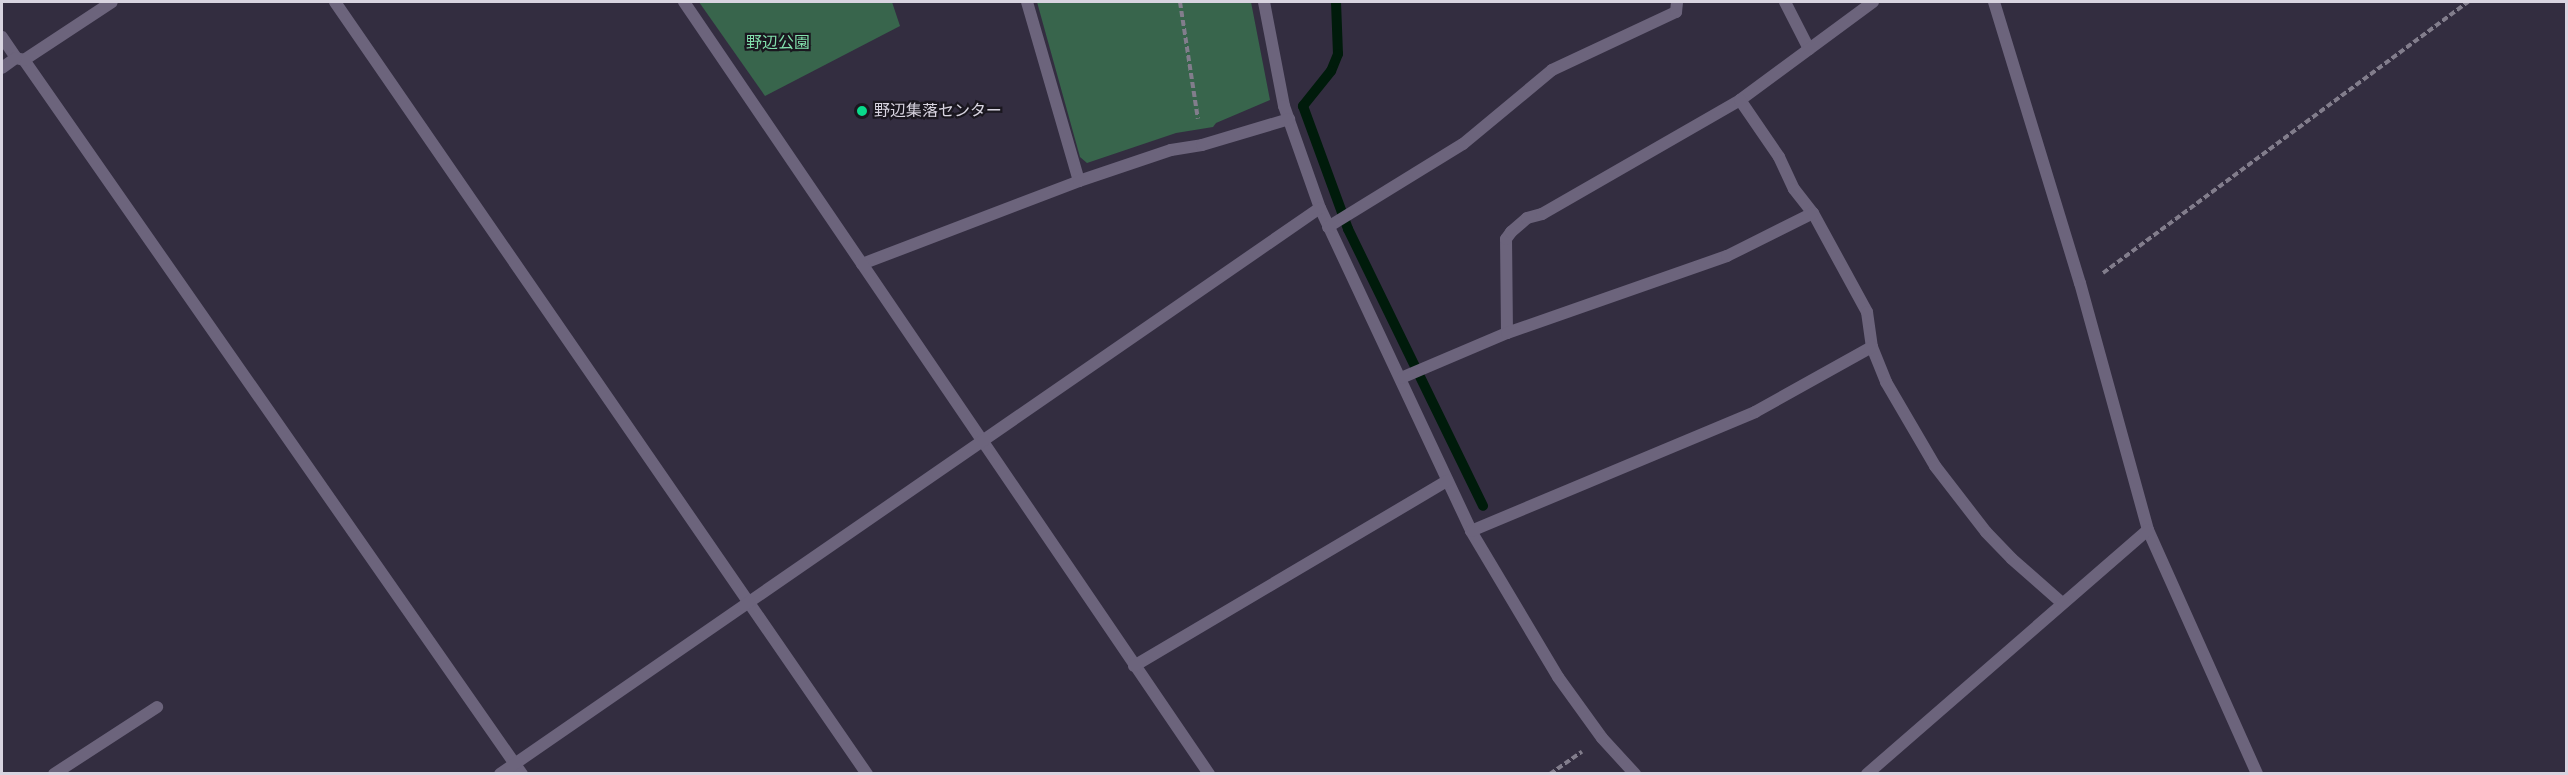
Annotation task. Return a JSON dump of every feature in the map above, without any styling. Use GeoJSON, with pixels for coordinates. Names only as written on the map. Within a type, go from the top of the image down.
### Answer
{"type":"FeatureCollection","features":[{"type":"Feature","properties":{"kind":"street"},"geometry":{"type":"LineString","coordinates":[[2,68],[112,2]]}},
{"type":"Feature","properties":{"kind":"street"},"geometry":{"type":"LineString","coordinates":[[335,2],[867,774]]}},
{"type":"Feature","properties":{"kind":"street"},"geometry":{"type":"LineString","coordinates":[[684,2],[1209,774]]}},
{"type":"Feature","properties":{"kind":"street"},"geometry":{"type":"LineString","coordinates":[[1028,2],[1079,181]]}},
{"type":"Feature","properties":{"kind":"street"},"geometry":{"type":"LineString","coordinates":[[1264,2],[1289,119],[1320,208],[1471,531],[1558,677],[1602,738],[1635,774]]}},
{"type":"Feature","properties":{"kind":"street"},"geometry":{"type":"LineString","coordinates":[[1328,227],[1463,144],[1552,70],[1676,12],[1677,2]]}},
{"type":"Feature","properties":{"kind":"street"},"geometry":{"type":"LineString","coordinates":[[1785,2],[1809,49]]}},
{"type":"Feature","properties":{"kind":"street"},"geometry":{"type":"LineString","coordinates":[[1507,333],[1506,239],[1511,232],[1527,218],[1542,214],[1740,100],[1873,2]]}},
{"type":"Feature","properties":{"kind":"street"},"geometry":{"type":"LineString","coordinates":[[1994,2],[2081,289],[2148,530],[2256,774]]}},
{"type":"Feature","properties":{"kind":"street"},"geometry":{"type":"LineString","coordinates":[[2,37],[20,59],[518,768]]}},
{"type":"Feature","properties":{"kind":"street"},"geometry":{"type":"LineString","coordinates":[[1740,100],[1779,157],[1794,189],[1813,213],[1867,312],[1872,347],[1886,382],[1935,466],[1986,532],[2012,559],[2062,603]]}},
{"type":"Feature","properties":{"kind":"street"},"geometry":{"type":"LineString","coordinates":[[862,264],[1079,181],[1171,150],[1202,146],[1289,119]]}},
{"type":"Feature","properties":{"kind":"street"},"geometry":{"type":"LineString","coordinates":[[500,774],[518,768],[749,600],[1320,208]]}},
{"type":"Feature","properties":{"kind":"street"},"geometry":{"type":"LineString","coordinates":[[1401,378],[1507,333],[1727,256],[1813,213]]}},
{"type":"Feature","properties":{"kind":"street"},"geometry":{"type":"LineString","coordinates":[[1471,531],[1755,412],[1872,347]]}},
{"type":"Feature","properties":{"kind":"street"},"geometry":{"type":"LineString","coordinates":[[1134,666],[1447,481]]}},
{"type":"Feature","properties":{"kind":"street"},"geometry":{"type":"LineString","coordinates":[[1867,774],[2148,530]]}},
{"type":"Feature","properties":{"kind":"street"},"geometry":{"type":"LineString","coordinates":[[54,774],[157,706]]}},
{"type":"Feature","properties":{"kind":"path"},"geometry":{"type":"LineString","coordinates":[[1180,2],[1202,146]]}},
{"type":"Feature","properties":{"kind":"path"},"geometry":{"type":"LineString","coordinates":[[2081,289],[2468,2]]}},
{"type":"Feature","properties":{"kind":"path"},"geometry":{"type":"LineString","coordinates":[[1550,774],[1602,738]]}},
{"type":"Feature","properties":{"kind":"green space","name":"野辺公園"},"geometry":{"type":"Polygon","coordinates":[[[699,2],[892,2],[900,26],[765,96],[699,2]]]}},
{"type":"Feature","properties":{"kind":"green space"},"geometry":{"type":"Polygon","coordinates":[[[1037,2],[1251,2],[1270,100],[1216,123],[1213,127],[1176,133],[1087,163],[1080,157],[1037,2]]]}},
{"type":"Feature","properties":{"kind":"waterway"},"geometry":{"type":"LineString","coordinates":[[1336,2],[1338,54],[1331,71],[1303,106],[1348,229],[1483,506]]}},
{"type":"Feature","properties":{"kind":"place","name":"野辺集落センター"},"geometry":{"type":"Point","coordinates":[862,111]}}]}
